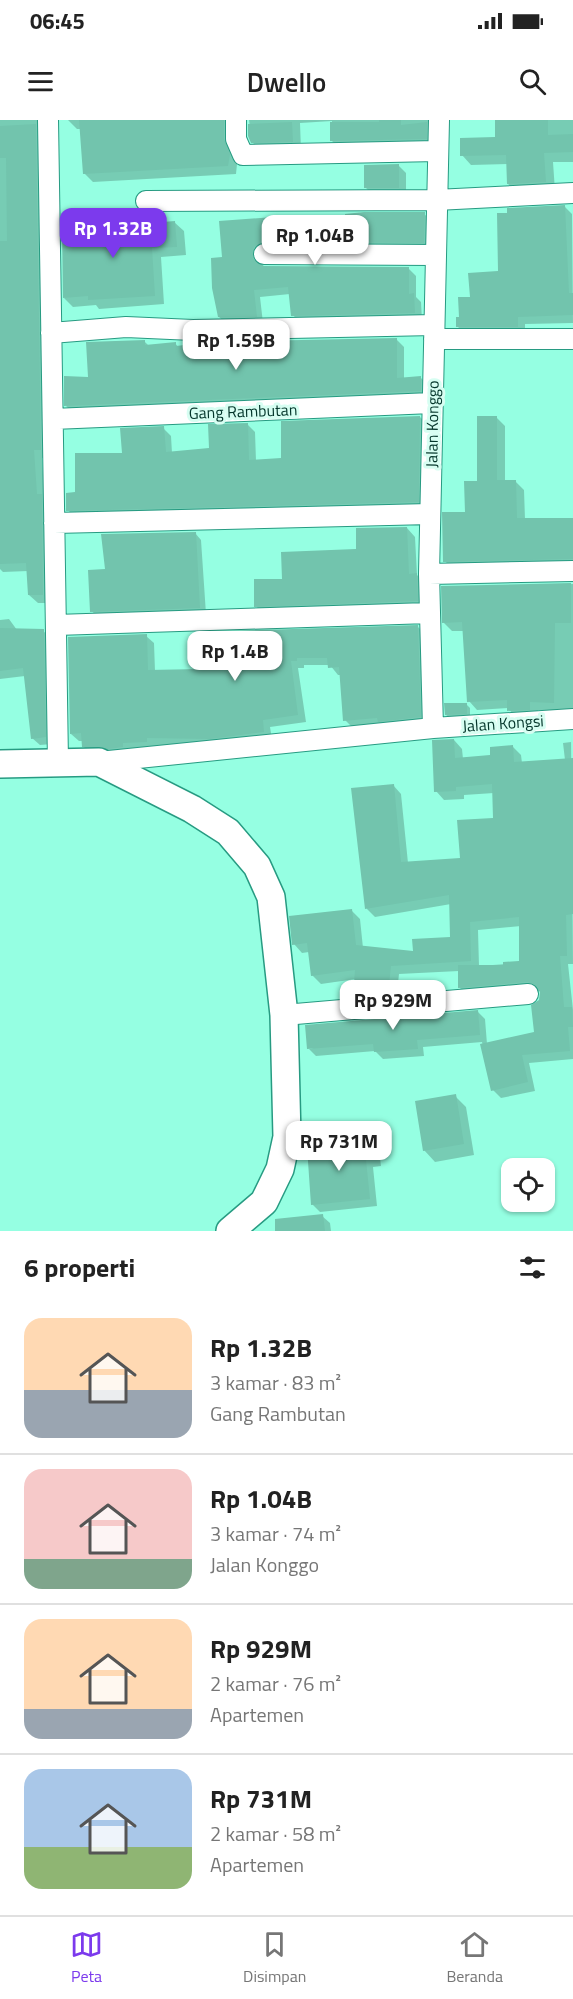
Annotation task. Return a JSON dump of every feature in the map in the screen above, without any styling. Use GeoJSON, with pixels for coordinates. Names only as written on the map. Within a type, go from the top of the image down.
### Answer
{"type":"FeatureCollection","features":[{"type":"Feature","properties":{"kind":"street"},"geometry":{"type":"LineString","coordinates":[[48,120],[58,762]]}},
{"type":"Feature","properties":{"kind":"street"},"geometry":{"type":"LineString","coordinates":[[236,120],[236,140],[243,155],[437,151]]}},
{"type":"Feature","properties":{"kind":"street","name":"Jalan Konggo"},"geometry":{"type":"LineString","coordinates":[[433,728],[429,574],[439,120]]}},
{"type":"Feature","properties":{"kind":"street"},"geometry":{"type":"LineString","coordinates":[[146,201],[436,200],[573,193]]}},
{"type":"Feature","properties":{"kind":"street"},"geometry":{"type":"LineString","coordinates":[[264,254],[435,255]]}},
{"type":"Feature","properties":{"kind":"street"},"geometry":{"type":"LineString","coordinates":[[51,333],[126,327],[193,330],[434,332],[573,339]]}},
{"type":"Feature","properties":{"kind":"street","name":"Gang Rambutan"},"geometry":{"type":"LineString","coordinates":[[53,419],[432,403]]}},
{"type":"Feature","properties":{"kind":"street"},"geometry":{"type":"LineString","coordinates":[[54,523],[430,514]]}},
{"type":"Feature","properties":{"kind":"street"},"geometry":{"type":"LineString","coordinates":[[429,574],[573,571]]}},
{"type":"Feature","properties":{"kind":"street"},"geometry":{"type":"LineString","coordinates":[[56,625],[429,613]]}},
{"type":"Feature","properties":{"kind":"street","name":"Jalan Kongsi"},"geometry":{"type":"LineString","coordinates":[[99,762],[433,728],[573,719]]}},
{"type":"Feature","properties":{"kind":"street"},"geometry":{"type":"LineString","coordinates":[[0,764],[99,762],[192,809],[228,832],[257,866],[271,897],[284,1015],[287,1137],[280,1169],[264,1202],[230,1231]]}},
{"type":"Feature","properties":{"kind":"street"},"geometry":{"type":"LineString","coordinates":[[284,1015],[528,994]]}},
{"type":"Feature","properties":{"kind":"building"},"geometry":{"type":"Polygon","coordinates":[[[79,120],[224,120],[224,139],[230,154],[228,166],[83,174],[79,120]]]}},
{"type":"Feature","properties":{"kind":"building"},"geometry":{"type":"Polygon","coordinates":[[[379,120],[401,120],[401,125],[427,122],[427,139],[330,141],[330,122],[379,122],[379,120]]]}},
{"type":"Feature","properties":{"kind":"building"},"geometry":{"type":"Polygon","coordinates":[[[495,120],[548,120],[548,135],[573,134],[573,152],[544,153],[546,182],[507,184],[506,155],[460,156],[460,138],[495,137],[495,120]]]}},
{"type":"Feature","properties":{"kind":"building"},"geometry":{"type":"Polygon","coordinates":[[[292,122],[293,142],[251,143],[248,136],[248,124],[292,122]]]}},
{"type":"Feature","properties":{"kind":"building"},"geometry":{"type":"Polygon","coordinates":[[[36,124],[41,450],[34,450],[37,494],[42,494],[43,595],[28,595],[26,563],[0,564],[0,241],[7,241],[6,158],[0,158],[0,126],[36,124]]]}},
{"type":"Feature","properties":{"kind":"building"},"geometry":{"type":"Polygon","coordinates":[[[399,164],[399,188],[364,188],[364,165],[399,164]]]}},
{"type":"Feature","properties":{"kind":"building"},"geometry":{"type":"Polygon","coordinates":[[[565,205],[569,293],[573,293],[573,315],[518,317],[518,327],[456,327],[456,317],[459,317],[458,297],[470,297],[468,273],[498,271],[497,213],[507,213],[507,208],[565,205]]]}},
{"type":"Feature","properties":{"kind":"building"},"geometry":{"type":"Polygon","coordinates":[[[425,212],[424,243],[264,242],[254,247],[253,259],[264,266],[409,267],[409,294],[414,293],[415,313],[291,316],[288,287],[254,290],[257,317],[218,317],[212,288],[211,258],[222,257],[219,221],[300,215],[300,219],[345,219],[345,214],[425,212]]]}},
{"type":"Feature","properties":{"kind":"building"},"geometry":{"type":"Polygon","coordinates":[[[137,221],[137,224],[175,221],[177,247],[152,248],[155,296],[88,300],[88,296],[63,298],[62,228],[137,221]]]}},
{"type":"Feature","properties":{"kind":"building"},"geometry":{"type":"Polygon","coordinates":[[[397,338],[397,378],[421,376],[421,391],[64,406],[64,376],[88,377],[86,342],[145,340],[145,345],[176,342],[176,346],[211,342],[397,338]]]}},
{"type":"Feature","properties":{"kind":"building"},"geometry":{"type":"Polygon","coordinates":[[[420,416],[419,502],[66,511],[66,493],[75,492],[75,453],[122,453],[120,428],[164,426],[166,452],[209,448],[208,424],[248,423],[249,460],[281,458],[281,421],[420,416]]]}},
{"type":"Feature","properties":{"kind":"building"},"geometry":{"type":"Polygon","coordinates":[[[477,416],[497,416],[497,480],[516,480],[517,518],[573,518],[573,559],[443,562],[442,512],[465,512],[464,481],[477,481],[477,416]]]}},
{"type":"Feature","properties":{"kind":"building"},"geometry":{"type":"Polygon","coordinates":[[[407,527],[409,574],[417,573],[418,601],[254,607],[254,579],[282,579],[281,552],[356,549],[356,528],[407,527]]]}},
{"type":"Feature","properties":{"kind":"building"},"geometry":{"type":"Polygon","coordinates":[[[196,532],[200,608],[90,612],[88,570],[105,569],[101,534],[196,532]]]}},
{"type":"Feature","properties":{"kind":"building"},"geometry":{"type":"Polygon","coordinates":[[[571,583],[571,623],[555,623],[554,703],[530,702],[530,710],[507,711],[507,700],[467,702],[462,622],[442,623],[441,586],[571,583]]]}},
{"type":"Feature","properties":{"kind":"building"},"geometry":{"type":"Polygon","coordinates":[[[418,625],[421,717],[378,722],[377,718],[343,721],[339,667],[328,668],[327,658],[297,658],[297,661],[291,661],[298,715],[263,720],[264,732],[210,739],[147,738],[147,742],[123,743],[123,747],[108,749],[82,747],[81,733],[70,734],[68,637],[147,634],[148,670],[201,669],[200,632],[418,625]]]}},
{"type":"Feature","properties":{"kind":"building"},"geometry":{"type":"Polygon","coordinates":[[[0,628],[44,629],[46,737],[31,739],[23,668],[0,671],[0,628]]]}},
{"type":"Feature","properties":{"kind":"building"},"geometry":{"type":"Polygon","coordinates":[[[444,703],[467,703],[467,714],[445,715],[444,703]]]}},
{"type":"Feature","properties":{"kind":"building"},"geometry":{"type":"Polygon","coordinates":[[[454,739],[455,758],[490,755],[490,747],[513,745],[514,762],[573,758],[573,914],[566,915],[567,956],[560,956],[564,1007],[572,1007],[573,1027],[568,1027],[570,1051],[522,1055],[528,1082],[491,1091],[480,1044],[534,1032],[531,1005],[539,1000],[540,992],[537,987],[528,982],[458,988],[458,965],[503,965],[503,962],[519,961],[519,917],[470,922],[471,961],[391,966],[388,994],[353,997],[355,970],[311,976],[307,943],[292,945],[289,916],[352,909],[356,945],[413,951],[412,939],[450,937],[449,895],[365,909],[351,788],[394,784],[401,862],[460,858],[457,820],[493,818],[492,784],[456,787],[456,791],[434,792],[432,740],[454,739]]]}},
{"type":"Feature","properties":{"kind":"building"},"geometry":{"type":"Polygon","coordinates":[[[478,1010],[480,1035],[417,1040],[418,1049],[374,1052],[373,1044],[307,1049],[305,1025],[478,1010]]]}},
{"type":"Feature","properties":{"kind":"building"},"geometry":{"type":"Polygon","coordinates":[[[456,1094],[464,1144],[423,1151],[415,1101],[456,1094]]]}},
{"type":"Feature","properties":{"kind":"building"},"geometry":{"type":"Polygon","coordinates":[[[372,1140],[374,1159],[366,1160],[370,1199],[311,1205],[307,1147],[372,1140]]]}},
{"type":"Feature","properties":{"kind":"building"},"geometry":{"type":"Polygon","coordinates":[[[323,1214],[325,1231],[275,1231],[275,1219],[323,1214]]]}}]}
